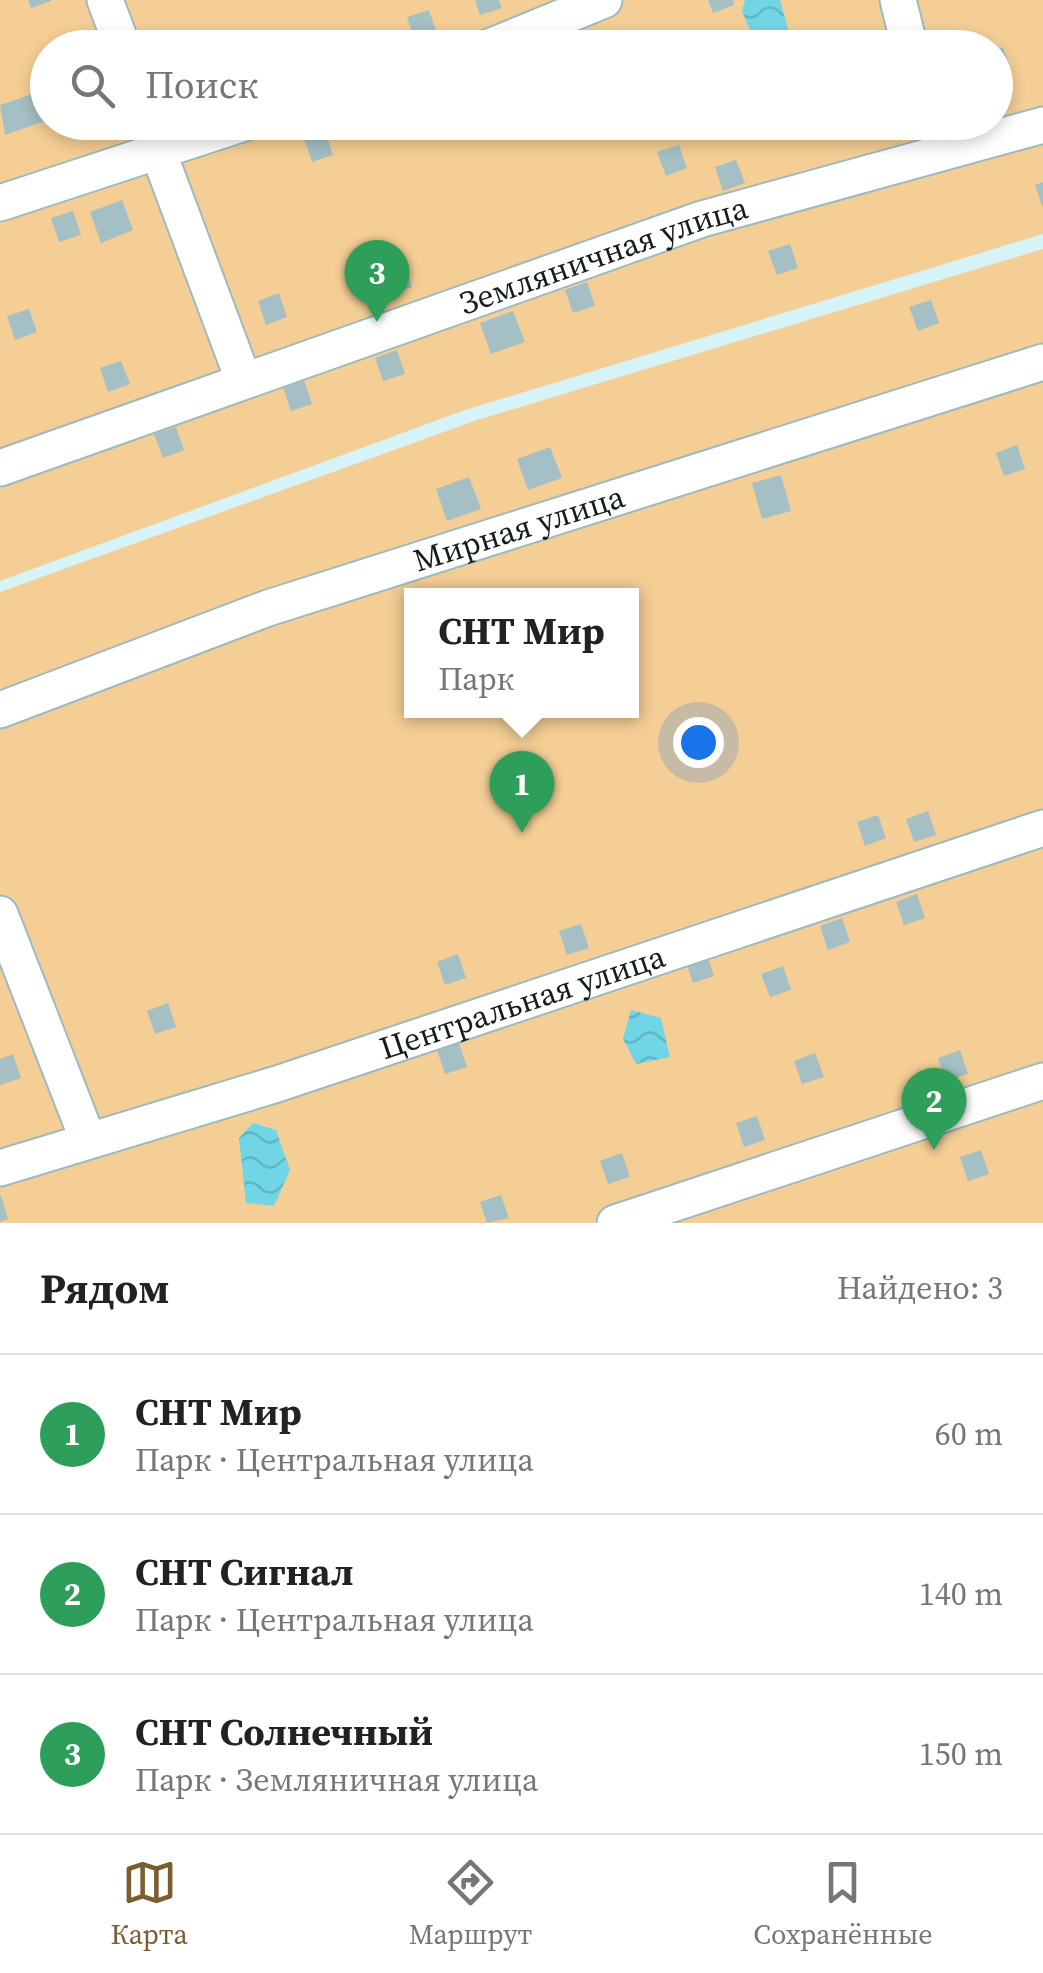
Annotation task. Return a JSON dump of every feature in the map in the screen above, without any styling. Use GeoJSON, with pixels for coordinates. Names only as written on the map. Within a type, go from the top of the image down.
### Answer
{"type":"FeatureCollection","features":[{"type":"Feature","properties":{"kind":"street"},"geometry":{"type":"LineString","coordinates":[[105,0],[117,30]]}},
{"type":"Feature","properties":{"kind":"street"},"geometry":{"type":"LineString","coordinates":[[531,30],[604,0]]}},
{"type":"Feature","properties":{"kind":"street"},"geometry":{"type":"LineString","coordinates":[[898,0],[906,30]]}},
{"type":"Feature","properties":{"kind":"street","name":"Земляничная улица"},"geometry":{"type":"LineString","coordinates":[[1013,130],[1043,126]]}},
{"type":"Feature","properties":{"kind":"street"},"geometry":{"type":"LineString","coordinates":[[0,203],[144,140]]}},
{"type":"Feature","properties":{"kind":"street"},"geometry":{"type":"LineString","coordinates":[[162,140],[243,379]]}},
{"type":"Feature","properties":{"kind":"street","name":"Земляничная улица"},"geometry":{"type":"LineString","coordinates":[[0,468],[243,379],[932,140]]}},
{"type":"Feature","properties":{"kind":"street","name":"Мирная улица"},"geometry":{"type":"LineString","coordinates":[[0,710],[268,608],[1043,362]]}},
{"type":"Feature","properties":{"kind":"street","name":"Центральная улица"},"geometry":{"type":"LineString","coordinates":[[0,1168],[277,1084],[1043,828]]}},
{"type":"Feature","properties":{"kind":"street"},"geometry":{"type":"LineString","coordinates":[[0,914],[7,959],[88,1140]]}},
{"type":"Feature","properties":{"kind":"street"},"geometry":{"type":"LineString","coordinates":[[615,1223],[1043,1082]]}},
{"type":"Feature","properties":{"kind":"shaded area"},"geometry":{"type":"Polygon","coordinates":[[[0,0],[1043,0],[1043,234],[465,410],[0,581],[0,0]]]}},
{"type":"Feature","properties":{"kind":"shaded area"},"geometry":{"type":"Polygon","coordinates":[[[1043,249],[1043,1073],[593,1223],[0,1223],[0,592],[477,420],[1043,249]]]}},
{"type":"Feature","properties":{"kind":"shaded area"},"geometry":{"type":"Polygon","coordinates":[[[1043,1077],[1043,1223],[605,1223],[1043,1077]]]}},
{"type":"Feature","properties":{"kind":"water"},"geometry":{"type":"Polygon","coordinates":[[[745,0],[780,0],[788,30],[750,30],[742,11],[745,0]]]}},
{"type":"Feature","properties":{"kind":"water"},"geometry":{"type":"Polygon","coordinates":[[[631,1010],[661,1018],[670,1057],[636,1064],[623,1039],[631,1010]]]}},
{"type":"Feature","properties":{"kind":"water"},"geometry":{"type":"Polygon","coordinates":[[[253,1123],[276,1130],[290,1170],[274,1206],[246,1203],[239,1138],[253,1123]]]}},
{"type":"Feature","properties":{"kind":"building"},"geometry":{"type":"Polygon","coordinates":[[[28,0],[51,0],[51,1],[31,8],[28,0]]]}},
{"type":"Feature","properties":{"kind":"building"},"geometry":{"type":"Polygon","coordinates":[[[475,0],[499,0],[502,8],[480,15],[475,0]]]}},
{"type":"Feature","properties":{"kind":"building"},"geometry":{"type":"Polygon","coordinates":[[[708,0],[733,0],[734,5],[713,13],[708,0]]]}},
{"type":"Feature","properties":{"kind":"building"},"geometry":{"type":"Polygon","coordinates":[[[429,10],[436,30],[411,30],[407,17],[429,10]]]}},
{"type":"Feature","properties":{"kind":"building"},"geometry":{"type":"Polygon","coordinates":[[[30,95],[30,126],[5,135],[0,105],[30,95]]]}},
{"type":"Feature","properties":{"kind":"building"},"geometry":{"type":"Polygon","coordinates":[[[305,140],[328,140],[333,155],[312,162],[305,140]]]}},
{"type":"Feature","properties":{"kind":"building"},"geometry":{"type":"Polygon","coordinates":[[[679,145],[687,168],[666,176],[657,152],[679,145]]]}},
{"type":"Feature","properties":{"kind":"building"},"geometry":{"type":"Polygon","coordinates":[[[736,160],[745,183],[723,191],[715,167],[736,160]]]}},
{"type":"Feature","properties":{"kind":"building"},"geometry":{"type":"Polygon","coordinates":[[[1043,182],[1043,206],[1042,206],[1035,185],[1043,182]]]}},
{"type":"Feature","properties":{"kind":"building"},"geometry":{"type":"Polygon","coordinates":[[[122,200],[133,230],[101,243],[90,212],[122,200]]]}},
{"type":"Feature","properties":{"kind":"building"},"geometry":{"type":"Polygon","coordinates":[[[73,211],[81,235],[59,242],[51,218],[73,211]]]}},
{"type":"Feature","properties":{"kind":"building"},"geometry":{"type":"Polygon","coordinates":[[[790,244],[798,268],[777,275],[768,251],[790,244]]]}},
{"type":"Feature","properties":{"kind":"building"},"geometry":{"type":"Polygon","coordinates":[[[404,263],[412,287],[391,294],[383,271],[404,263]]]}},
{"type":"Feature","properties":{"kind":"building"},"geometry":{"type":"Polygon","coordinates":[[[587,282],[595,306],[573,313],[565,290],[587,282]]]}},
{"type":"Feature","properties":{"kind":"building"},"geometry":{"type":"Polygon","coordinates":[[[279,293],[287,317],[266,325],[258,301],[279,293]]]}},
{"type":"Feature","properties":{"kind":"building"},"geometry":{"type":"Polygon","coordinates":[[[931,300],[939,323],[918,331],[909,307],[931,300]]]}},
{"type":"Feature","properties":{"kind":"building"},"geometry":{"type":"Polygon","coordinates":[[[29,309],[37,332],[15,340],[7,316],[29,309]]]}},
{"type":"Feature","properties":{"kind":"building"},"geometry":{"type":"Polygon","coordinates":[[[513,311],[525,342],[491,354],[480,323],[513,311]]]}},
{"type":"Feature","properties":{"kind":"building"},"geometry":{"type":"Polygon","coordinates":[[[397,350],[405,374],[383,381],[375,358],[397,350]]]}},
{"type":"Feature","properties":{"kind":"building"},"geometry":{"type":"Polygon","coordinates":[[[121,361],[130,384],[108,392],[100,368],[121,361]]]}},
{"type":"Feature","properties":{"kind":"building"},"geometry":{"type":"Polygon","coordinates":[[[304,380],[312,404],[291,411],[283,387],[304,380]]]}},
{"type":"Feature","properties":{"kind":"building"},"geometry":{"type":"Polygon","coordinates":[[[176,427],[184,450],[163,458],[154,434],[176,427]]]}},
{"type":"Feature","properties":{"kind":"building"},"geometry":{"type":"Polygon","coordinates":[[[1017,445],[1025,469],[1004,476],[996,453],[1017,445]]]}},
{"type":"Feature","properties":{"kind":"building"},"geometry":{"type":"Polygon","coordinates":[[[550,447],[562,478],[528,490],[517,459],[550,447]]]}},
{"type":"Feature","properties":{"kind":"building"},"geometry":{"type":"Polygon","coordinates":[[[781,475],[791,511],[762,519],[752,483],[781,475]]]}},
{"type":"Feature","properties":{"kind":"building"},"geometry":{"type":"Polygon","coordinates":[[[469,477],[481,509],[447,521],[436,489],[469,477]]]}},
{"type":"Feature","properties":{"kind":"building"},"geometry":{"type":"Polygon","coordinates":[[[928,811],[936,835],[914,842],[906,819],[928,811]]]}},
{"type":"Feature","properties":{"kind":"building"},"geometry":{"type":"Polygon","coordinates":[[[878,815],[886,838],[865,846],[857,822],[878,815]]]}},
{"type":"Feature","properties":{"kind":"building"},"geometry":{"type":"Polygon","coordinates":[[[917,894],[925,918],[904,925],[896,902],[917,894]]]}},
{"type":"Feature","properties":{"kind":"building"},"geometry":{"type":"Polygon","coordinates":[[[842,918],[850,942],[828,950],[820,926],[842,918]]]}},
{"type":"Feature","properties":{"kind":"building"},"geometry":{"type":"Polygon","coordinates":[[[581,924],[589,948],[567,955],[559,931],[581,924]]]}},
{"type":"Feature","properties":{"kind":"building"},"geometry":{"type":"Polygon","coordinates":[[[706,952],[714,976],[693,983],[685,959],[706,952]]]}},
{"type":"Feature","properties":{"kind":"building"},"geometry":{"type":"Polygon","coordinates":[[[458,954],[466,978],[445,985],[437,962],[458,954]]]}},
{"type":"Feature","properties":{"kind":"building"},"geometry":{"type":"Polygon","coordinates":[[[783,966],[791,990],[770,997],[761,974],[783,966]]]}},
{"type":"Feature","properties":{"kind":"building"},"geometry":{"type":"Polygon","coordinates":[[[168,1003],[176,1027],[155,1034],[147,1011],[168,1003]]]}},
{"type":"Feature","properties":{"kind":"building"},"geometry":{"type":"Polygon","coordinates":[[[459,1043],[467,1067],[445,1074],[437,1050],[459,1043]]]}},
{"type":"Feature","properties":{"kind":"building"},"geometry":{"type":"Polygon","coordinates":[[[960,1050],[968,1074],[946,1081],[938,1058],[960,1050]]]}},
{"type":"Feature","properties":{"kind":"building"},"geometry":{"type":"Polygon","coordinates":[[[815,1053],[824,1077],[802,1084],[794,1061],[815,1053]]]}},
{"type":"Feature","properties":{"kind":"building"},"geometry":{"type":"Polygon","coordinates":[[[13,1054],[21,1078],[0,1085],[0,1059],[13,1054]]]}},
{"type":"Feature","properties":{"kind":"building"},"geometry":{"type":"Polygon","coordinates":[[[757,1116],[765,1140],[744,1147],[736,1123],[757,1116]]]}},
{"type":"Feature","properties":{"kind":"building"},"geometry":{"type":"Polygon","coordinates":[[[981,1150],[989,1174],[968,1181],[960,1157],[981,1150]]]}},
{"type":"Feature","properties":{"kind":"building"},"geometry":{"type":"Polygon","coordinates":[[[622,1153],[630,1177],[608,1184],[600,1161],[622,1153]]]}},
{"type":"Feature","properties":{"kind":"building"},"geometry":{"type":"Polygon","coordinates":[[[501,1195],[509,1218],[487,1223],[480,1202],[501,1195]]]}},
{"type":"Feature","properties":{"kind":"building"},"geometry":{"type":"Polygon","coordinates":[[[0,1197],[8,1219],[0,1222],[0,1197]]]}},
{"type":"Feature","properties":{"kind":"place","name":"СНТ Солнечный"},"geometry":{"type":"Point","coordinates":[377,322]}},
{"type":"Feature","properties":{"kind":"place","name":"СНТ Мир"},"geometry":{"type":"Point","coordinates":[522,833]}},
{"type":"Feature","properties":{"kind":"place","name":"СНТ Сигнал"},"geometry":{"type":"Point","coordinates":[934,1150]}}]}
